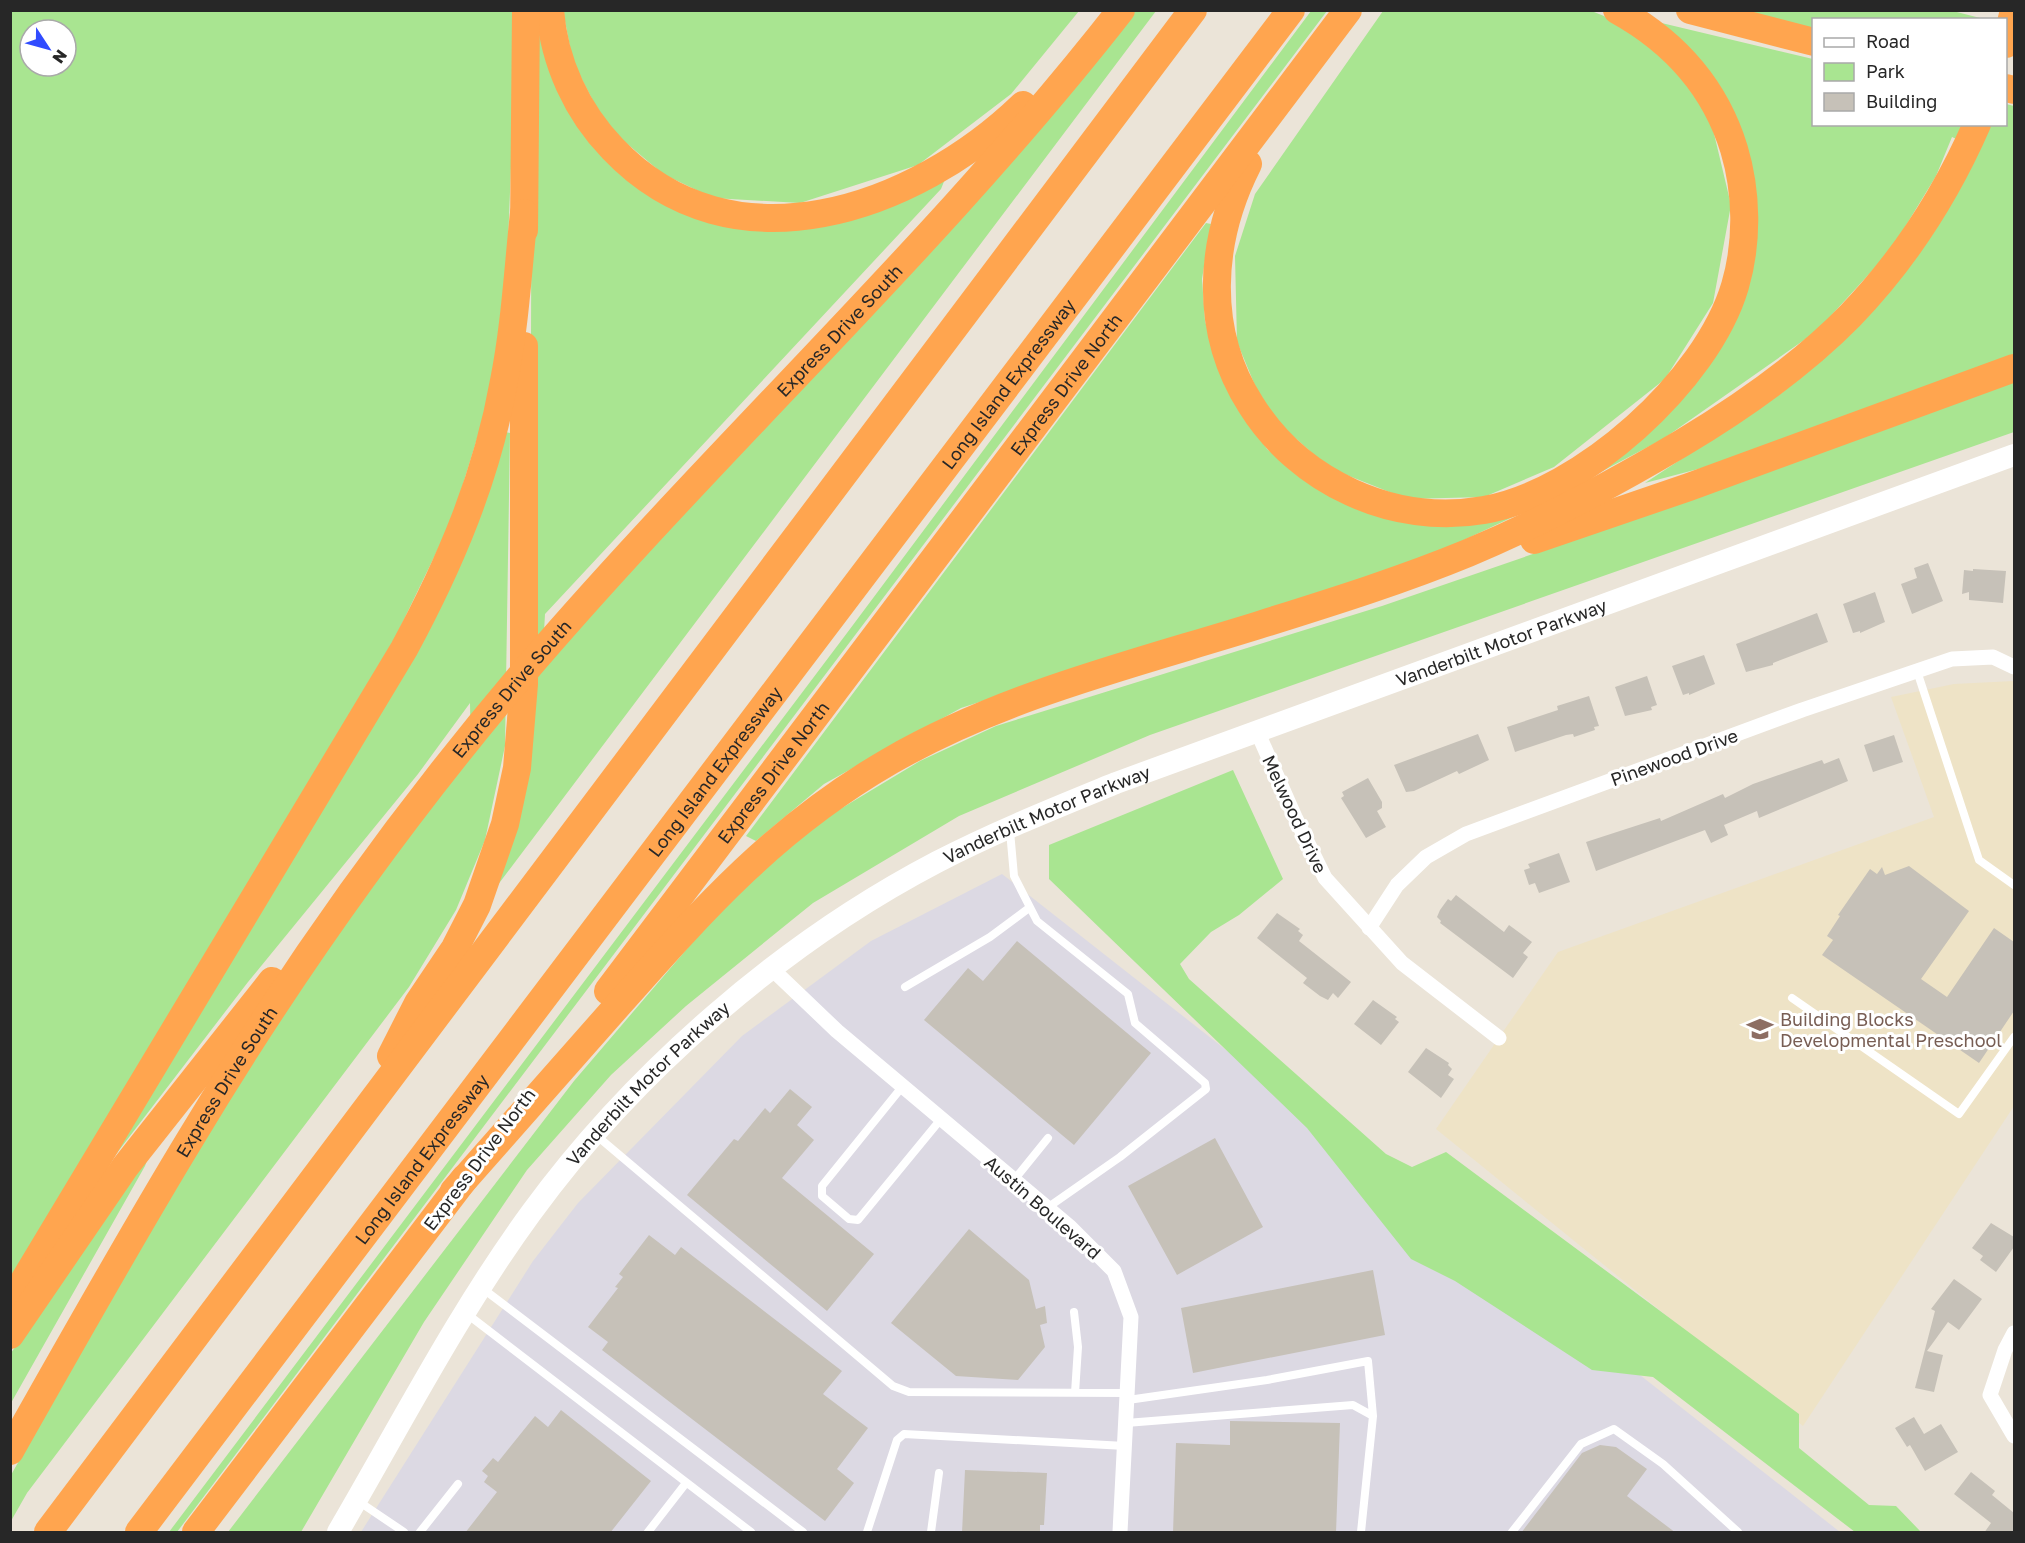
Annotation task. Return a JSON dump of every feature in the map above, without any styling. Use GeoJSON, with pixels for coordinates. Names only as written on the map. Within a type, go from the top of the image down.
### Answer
{"type":"FeatureCollection","features":[{"type":"Feature","properties":{"kind":"highway"},"geometry":{"type":"LineString","coordinates":[[354,1127],[418,1003],[466,930],[497,852],[515,778],[524,684],[526,10]]}},
{"type":"Feature","properties":{"kind":"highway"},"geometry":{"type":"LineString","coordinates":[[550,10],[555,43],[575,96],[592,124],[620,156],[658,186],[680,197],[729,214],[756,218],[812,216],[842,210],[888,194],[925,177],[978,144],[1001,125],[1117,15]]}},
{"type":"Feature","properties":{"kind":"highway"},"geometry":{"type":"LineString","coordinates":[[48,1533],[1193,10]]}},
{"type":"Feature","properties":{"kind":"highway","name":"Long Island Expressway"},"geometry":{"type":"LineString","coordinates":[[139,1533],[1291,10]]}},
{"type":"Feature","properties":{"kind":"highway","name":"Express Drive North"},"geometry":{"type":"LineString","coordinates":[[196,1533],[815,718],[1348,10]]}},
{"type":"Feature","properties":{"kind":"highway"},"geometry":{"type":"LineString","coordinates":[[1284,96],[1228,207],[1218,257],[1216,304],[1220,328],[1226,350],[1244,394],[1286,449],[1316,473],[1352,494],[1411,510],[1457,513],[1484,510],[1518,500],[1559,481],[1627,433],[1664,398],[1695,360],[1720,322],[1735,285],[1742,248],[1744,204],[1736,158],[1722,117],[1699,79],[1670,47],[1617,10]]}},
{"type":"Feature","properties":{"kind":"highway"},"geometry":{"type":"LineString","coordinates":[[1690,10],[1812,41]]}},
{"type":"Feature","properties":{"kind":"highway"},"geometry":{"type":"LineString","coordinates":[[2007,10],[2014,11],[2007,40]]}},
{"type":"Feature","properties":{"kind":"highway","name":"Express Drive South"},"geometry":{"type":"LineString","coordinates":[[10,1451],[190,1139],[259,1029],[371,869],[458,754],[570,619],[674,504],[989,167],[1117,15]]}},
{"type":"Feature","properties":{"kind":"highway"},"geometry":{"type":"LineString","coordinates":[[1408,576],[1500,538],[1614,482],[1698,433],[1779,378],[1849,316],[1891,268],[1930,215],[1973,133]]}},
{"type":"Feature","properties":{"kind":"highway"},"geometry":{"type":"LineString","coordinates":[[10,1304],[404,649],[440,580],[472,502],[498,413],[509,353],[524,213]]}},
{"type":"Feature","properties":{"kind":"highway"},"geometry":{"type":"LineString","coordinates":[[454,1191],[714,897],[769,846],[844,790],[922,744],[1014,702],[1408,576],[1528,542],[1618,512],[2014,368]]}},
{"type":"Feature","properties":{"kind":"highway"},"geometry":{"type":"LineString","coordinates":[[10,1335],[93,1212],[153,1131],[294,952],[371,869]]}},
{"type":"Feature","properties":{"kind":"main road","name":"Vanderbilt Motor Parkway"},"geometry":{"type":"LineString","coordinates":[[338,1533],[482,1287],[533,1211],[596,1135],[683,1045],[772,969],[888,891],[934,863],[1010,827],[1116,783],[2014,455]]}},
{"type":"Feature","properties":{"kind":"street","name":"Pinewood Drive"},"geometry":{"type":"LineString","coordinates":[[1369,928],[1398,885],[1426,857],[1466,834],[1802,710],[1952,659],[1993,657],[2014,667]]}},
{"type":"Feature","properties":{"kind":"street","name":"Melwood Drive"},"geometry":{"type":"LineString","coordinates":[[1257,731],[1325,878],[1402,963],[1499,1038]]}},
{"type":"Feature","properties":{"kind":"street","name":"Austin Boulevard"},"geometry":{"type":"LineString","coordinates":[[772,969],[801,999],[1047,1208],[1114,1271],[1131,1317],[1120,1533]]}},
{"type":"Feature","properties":{"kind":"street"},"geometry":{"type":"LineString","coordinates":[[2014,1333],[1990,1395],[2014,1436]]}},
{"type":"Feature","properties":{"kind":"lane"},"geometry":{"type":"LineString","coordinates":[[1917,671],[1979,860],[2014,885]]}},
{"type":"Feature","properties":{"kind":"lane"},"geometry":{"type":"LineString","coordinates":[[1010,827],[1014,876],[1037,921],[1128,994],[1135,1023],[1205,1083],[1206,1089],[1119,1157],[1047,1208]]}},
{"type":"Feature","properties":{"kind":"lane"},"geometry":{"type":"LineString","coordinates":[[905,987],[990,937],[1029,908]]}},
{"type":"Feature","properties":{"kind":"lane"},"geometry":{"type":"LineString","coordinates":[[1792,998],[1959,1114],[2014,1037]]}},
{"type":"Feature","properties":{"kind":"lane"},"geometry":{"type":"LineString","coordinates":[[902,1087],[822,1186],[822,1196],[849,1219],[858,1220],[941,1119]]}},
{"type":"Feature","properties":{"kind":"lane"},"geometry":{"type":"LineString","coordinates":[[596,1135],[893,1386],[909,1392],[1075,1393],[1128,1397],[1267,1380],[1368,1361],[1373,1416],[1361,1533]]}},
{"type":"Feature","properties":{"kind":"lane"},"geometry":{"type":"LineString","coordinates":[[1014,1180],[1048,1138]]}},
{"type":"Feature","properties":{"kind":"lane"},"geometry":{"type":"LineString","coordinates":[[482,1287],[803,1533]]}},
{"type":"Feature","properties":{"kind":"lane"},"geometry":{"type":"LineString","coordinates":[[1074,1312],[1078,1347],[1075,1393]]}},
{"type":"Feature","properties":{"kind":"lane"},"geometry":{"type":"LineString","coordinates":[[466,1313],[751,1533]]}},
{"type":"Feature","properties":{"kind":"lane"},"geometry":{"type":"LineString","coordinates":[[1126,1423],[1353,1405],[1373,1416]]}},
{"type":"Feature","properties":{"kind":"lane"},"geometry":{"type":"LineString","coordinates":[[1512,1533],[1581,1444],[1614,1429],[1663,1464],[1738,1533]]}},
{"type":"Feature","properties":{"kind":"lane"},"geometry":{"type":"LineString","coordinates":[[867,1533],[897,1440],[904,1434],[1125,1446]]}},
{"type":"Feature","properties":{"kind":"lane"},"geometry":{"type":"LineString","coordinates":[[931,1533],[939,1473]]}},
{"type":"Feature","properties":{"kind":"lane"},"geometry":{"type":"LineString","coordinates":[[648,1533],[686,1483]]}},
{"type":"Feature","properties":{"kind":"lane"},"geometry":{"type":"LineString","coordinates":[[420,1533],[458,1484]]}},
{"type":"Feature","properties":{"kind":"lane"},"geometry":{"type":"LineString","coordinates":[[357,1500],[404,1533]]}},
{"type":"Feature","properties":{"kind":"shaded area","name":"Building Blocks Developmental Preschool"},"geometry":{"type":"Polygon","coordinates":[[[2014,681],[2014,1106],[1803,1426],[1436,1129],[1558,952],[1934,817],[1891,697],[1954,684],[2014,681]]]}},
{"type":"Feature","properties":{"kind":"shaded area"},"geometry":{"type":"Polygon","coordinates":[[[1002,874],[1840,1532],[361,1532],[533,1261],[578,1203],[742,1036],[871,941],[1002,874]]]}},
{"type":"Feature","properties":{"kind":"green space"},"geometry":{"type":"Polygon","coordinates":[[[1589,10],[1604,16],[1670,60],[1711,121],[1731,205],[1713,303],[1665,379],[1554,467],[1484,497],[1407,499],[1329,468],[1266,412],[1237,342],[1235,256],[1255,194],[1383,11],[1589,10]]]}},
{"type":"Feature","properties":{"kind":"green space"},"geometry":{"type":"Polygon","coordinates":[[[1949,10],[1980,18],[1812,18],[1812,30],[1738,11],[1949,10]]]}},
{"type":"Feature","properties":{"kind":"green space"},"geometry":{"type":"Polygon","coordinates":[[[10,11],[516,11],[506,294],[496,377],[452,520],[395,638],[10,1282],[10,11]]]}},
{"type":"Feature","properties":{"kind":"green space"},"geometry":{"type":"Polygon","coordinates":[[[532,11],[610,164],[759,227],[945,179],[941,189],[545,614],[542,667],[1087,72],[1135,11],[1156,11],[497,886],[531,340],[532,11]]]}},
{"type":"Feature","properties":{"kind":"green space"},"geometry":{"type":"Polygon","coordinates":[[[563,11],[1079,11],[1011,94],[918,165],[800,203],[713,198],[663,174],[606,126],[573,62],[563,11]]]}},
{"type":"Feature","properties":{"kind":"green space"},"geometry":{"type":"Polygon","coordinates":[[[1311,11],[1327,11],[177,1532],[169,1532],[850,629],[1311,11]]]}},
{"type":"Feature","properties":{"kind":"green space"},"geometry":{"type":"Polygon","coordinates":[[[1649,20],[1812,59],[1812,126],[2007,126],[2007,104],[2014,106],[2014,359],[1740,458],[1645,483],[1783,392],[1978,149],[1952,137],[1936,176],[1891,250],[1817,331],[1663,439],[1540,504],[1428,557],[961,708],[824,784],[756,841],[746,836],[1206,223],[1211,224],[1202,279],[1205,321],[1225,386],[1267,449],[1317,489],[1374,515],[1526,505],[1719,342],[1740,142],[1649,20]]]}},
{"type":"Feature","properties":{"kind":"green space"},"geometry":{"type":"Polygon","coordinates":[[[2014,379],[2014,432],[1150,735],[959,816],[813,903],[686,1006],[611,1075],[527,1170],[424,1322],[301,1532],[228,1532],[574,1081],[733,895],[827,817],[920,761],[996,726],[1382,606],[1684,502],[2014,379]]]}},
{"type":"Feature","properties":{"kind":"green space"},"geometry":{"type":"Polygon","coordinates":[[[496,430],[510,433],[505,746],[485,840],[456,910],[409,987],[27,1493],[11,1521],[11,1475],[186,1165],[310,966],[471,755],[470,703],[418,774],[248,982],[87,1192],[412,643],[496,430]]]}},
{"type":"Feature","properties":{"kind":"green space"},"geometry":{"type":"Polygon","coordinates":[[[1233,770],[1283,879],[1239,915],[1211,932],[1180,964],[1189,979],[1386,1154],[1412,1167],[1446,1152],[1799,1414],[1799,1448],[1869,1505],[1896,1506],[1921,1532],[1855,1532],[1653,1377],[1592,1370],[1455,1281],[1411,1259],[1307,1128],[1049,879],[1049,845],[1233,770]]]}},
{"type":"Feature","properties":{"kind":"green space"},"geometry":{"type":"Polygon","coordinates":[[[149,1155],[145,1166],[11,1403],[11,1353],[149,1155]]]}},
{"type":"Feature","properties":{"kind":"building"},"geometry":{"type":"Polygon","coordinates":[[[1928,563],[1943,601],[1912,614],[1901,584],[1917,578],[1914,568],[1928,563]]]}},
{"type":"Feature","properties":{"kind":"building"},"geometry":{"type":"Polygon","coordinates":[[[1973,569],[2006,571],[2003,603],[1969,600],[1969,592],[1962,594],[1964,570],[1973,571],[1973,569]]]}},
{"type":"Feature","properties":{"kind":"building"},"geometry":{"type":"Polygon","coordinates":[[[1875,592],[1885,622],[1860,633],[1860,631],[1853,633],[1843,604],[1875,592]]]}},
{"type":"Feature","properties":{"kind":"building"},"geometry":{"type":"Polygon","coordinates":[[[1817,613],[1828,642],[1773,663],[1773,665],[1746,672],[1736,644],[1817,613]]]}},
{"type":"Feature","properties":{"kind":"building"},"geometry":{"type":"Polygon","coordinates":[[[1704,655],[1715,684],[1689,695],[1689,693],[1683,695],[1672,666],[1704,655]]]}},
{"type":"Feature","properties":{"kind":"building"},"geometry":{"type":"Polygon","coordinates":[[[1647,676],[1657,705],[1651,707],[1652,710],[1625,716],[1615,687],[1647,676]]]}},
{"type":"Feature","properties":{"kind":"building"},"geometry":{"type":"Polygon","coordinates":[[[1589,696],[1599,726],[1594,727],[1595,730],[1574,737],[1573,734],[1566,735],[1515,752],[1507,727],[1558,710],[1557,706],[1589,696]]]}},
{"type":"Feature","properties":{"kind":"building"},"geometry":{"type":"Polygon","coordinates":[[[1478,734],[1489,760],[1459,774],[1457,771],[1414,791],[1406,792],[1394,765],[1478,734]]]}},
{"type":"Feature","properties":{"kind":"building"},"geometry":{"type":"Polygon","coordinates":[[[1894,735],[1903,762],[1873,772],[1864,745],[1894,735]]]}},
{"type":"Feature","properties":{"kind":"building"},"geometry":{"type":"Polygon","coordinates":[[[1839,758],[1848,781],[1759,818],[1757,811],[1724,825],[1728,835],[1711,843],[1705,830],[1596,871],[1586,842],[1660,818],[1661,821],[1723,794],[1725,798],[1753,784],[1822,760],[1824,764],[1839,758]]]}},
{"type":"Feature","properties":{"kind":"building"},"geometry":{"type":"Polygon","coordinates":[[[1368,778],[1382,802],[1382,808],[1377,811],[1386,827],[1366,838],[1341,798],[1344,796],[1342,792],[1368,778]]]}},
{"type":"Feature","properties":{"kind":"building"},"geometry":{"type":"Polygon","coordinates":[[[1559,853],[1570,882],[1539,893],[1535,883],[1529,885],[1524,870],[1530,868],[1528,864],[1559,853]]]}},
{"type":"Feature","properties":{"kind":"building"},"geometry":{"type":"Polygon","coordinates":[[[1909,866],[1969,911],[1921,979],[1947,997],[1994,928],[2014,942],[2014,1011],[1979,1063],[1822,955],[1833,940],[1827,936],[1840,916],[1838,915],[1870,869],[1877,874],[1882,867],[1885,875],[1909,866]]]}},
{"type":"Feature","properties":{"kind":"building"},"geometry":{"type":"Polygon","coordinates":[[[1456,895],[1504,932],[1509,925],[1532,942],[1523,953],[1528,957],[1513,978],[1440,923],[1437,917],[1440,910],[1448,899],[1451,901],[1456,895]]]}},
{"type":"Feature","properties":{"kind":"building"},"geometry":{"type":"Polygon","coordinates":[[[1277,913],[1300,929],[1298,931],[1303,935],[1299,941],[1351,982],[1338,998],[1333,993],[1328,1000],[1320,996],[1303,983],[1307,978],[1257,938],[1277,913]]]}},
{"type":"Feature","properties":{"kind":"building"},"geometry":{"type":"Polygon","coordinates":[[[1017,941],[1151,1053],[1074,1145],[924,1020],[968,968],[983,981],[1017,941]]]}},
{"type":"Feature","properties":{"kind":"building"},"geometry":{"type":"Polygon","coordinates":[[[1373,1000],[1397,1017],[1395,1019],[1399,1022],[1381,1045],[1354,1024],[1373,1000]]]}},
{"type":"Feature","properties":{"kind":"building"},"geometry":{"type":"Polygon","coordinates":[[[1426,1048],[1449,1063],[1452,1069],[1448,1075],[1454,1079],[1441,1098],[1408,1072],[1426,1048]]]}},
{"type":"Feature","properties":{"kind":"building"},"geometry":{"type":"Polygon","coordinates":[[[790,1089],[812,1107],[797,1125],[814,1140],[782,1178],[874,1254],[827,1311],[687,1195],[734,1139],[738,1141],[765,1108],[770,1113],[790,1089]]]}},
{"type":"Feature","properties":{"kind":"building"},"geometry":{"type":"Polygon","coordinates":[[[1215,1138],[1263,1227],[1177,1275],[1128,1186],[1215,1138]]]}},
{"type":"Feature","properties":{"kind":"building"},"geometry":{"type":"Polygon","coordinates":[[[1991,1223],[2014,1237],[2014,1247],[1996,1272],[1980,1260],[1983,1256],[1972,1248],[1991,1223]]]}},
{"type":"Feature","properties":{"kind":"building"},"geometry":{"type":"Polygon","coordinates":[[[969,1229],[1029,1280],[1036,1309],[1045,1306],[1047,1323],[1040,1325],[1045,1347],[1018,1380],[956,1376],[891,1323],[969,1229]]]}},
{"type":"Feature","properties":{"kind":"building"},"geometry":{"type":"Polygon","coordinates":[[[649,1235],[675,1255],[681,1247],[842,1371],[823,1394],[868,1428],[837,1469],[854,1483],[825,1521],[602,1350],[608,1342],[588,1327],[618,1288],[615,1287],[623,1277],[619,1274],[649,1235]]]}},
{"type":"Feature","properties":{"kind":"building"},"geometry":{"type":"Polygon","coordinates":[[[1373,1270],[1385,1335],[1193,1373],[1181,1308],[1373,1270]]]}},
{"type":"Feature","properties":{"kind":"building"},"geometry":{"type":"Polygon","coordinates":[[[1954,1279],[1982,1299],[1959,1330],[1948,1322],[1927,1351],[1943,1355],[1934,1392],[1915,1388],[1935,1311],[1931,1309],[1954,1279]]]}},
{"type":"Feature","properties":{"kind":"building"},"geometry":{"type":"Polygon","coordinates":[[[561,1410],[651,1481],[610,1533],[465,1533],[497,1492],[484,1482],[488,1476],[482,1471],[493,1458],[498,1462],[535,1416],[548,1427],[561,1410]]]}},
{"type":"Feature","properties":{"kind":"building"},"geometry":{"type":"Polygon","coordinates":[[[1914,1417],[1924,1434],[1941,1424],[1958,1452],[1925,1471],[1910,1445],[1907,1447],[1895,1428],[1914,1417]]]}},
{"type":"Feature","properties":{"kind":"building"},"geometry":{"type":"Polygon","coordinates":[[[1230,1421],[1340,1423],[1336,1533],[1173,1533],[1176,1443],[1230,1445],[1230,1421]]]}},
{"type":"Feature","properties":{"kind":"building"},"geometry":{"type":"Polygon","coordinates":[[[1600,1445],[1616,1447],[1647,1469],[1627,1496],[1676,1533],[1521,1533],[1582,1453],[1600,1445]]]}},
{"type":"Feature","properties":{"kind":"building"},"geometry":{"type":"Polygon","coordinates":[[[965,1470],[1047,1473],[1044,1525],[1040,1525],[1040,1533],[962,1533],[965,1470]]]}},
{"type":"Feature","properties":{"kind":"building"},"geometry":{"type":"Polygon","coordinates":[[[1971,1472],[1995,1491],[1992,1495],[2014,1513],[2014,1533],[1984,1533],[1991,1523],[1954,1494],[1971,1472]]]}},
{"type":"Feature","properties":{"kind":"place","name":"Building Blocks Developmental Preschool"},"geometry":{"type":"Point","coordinates":[1760,1029]}}]}
